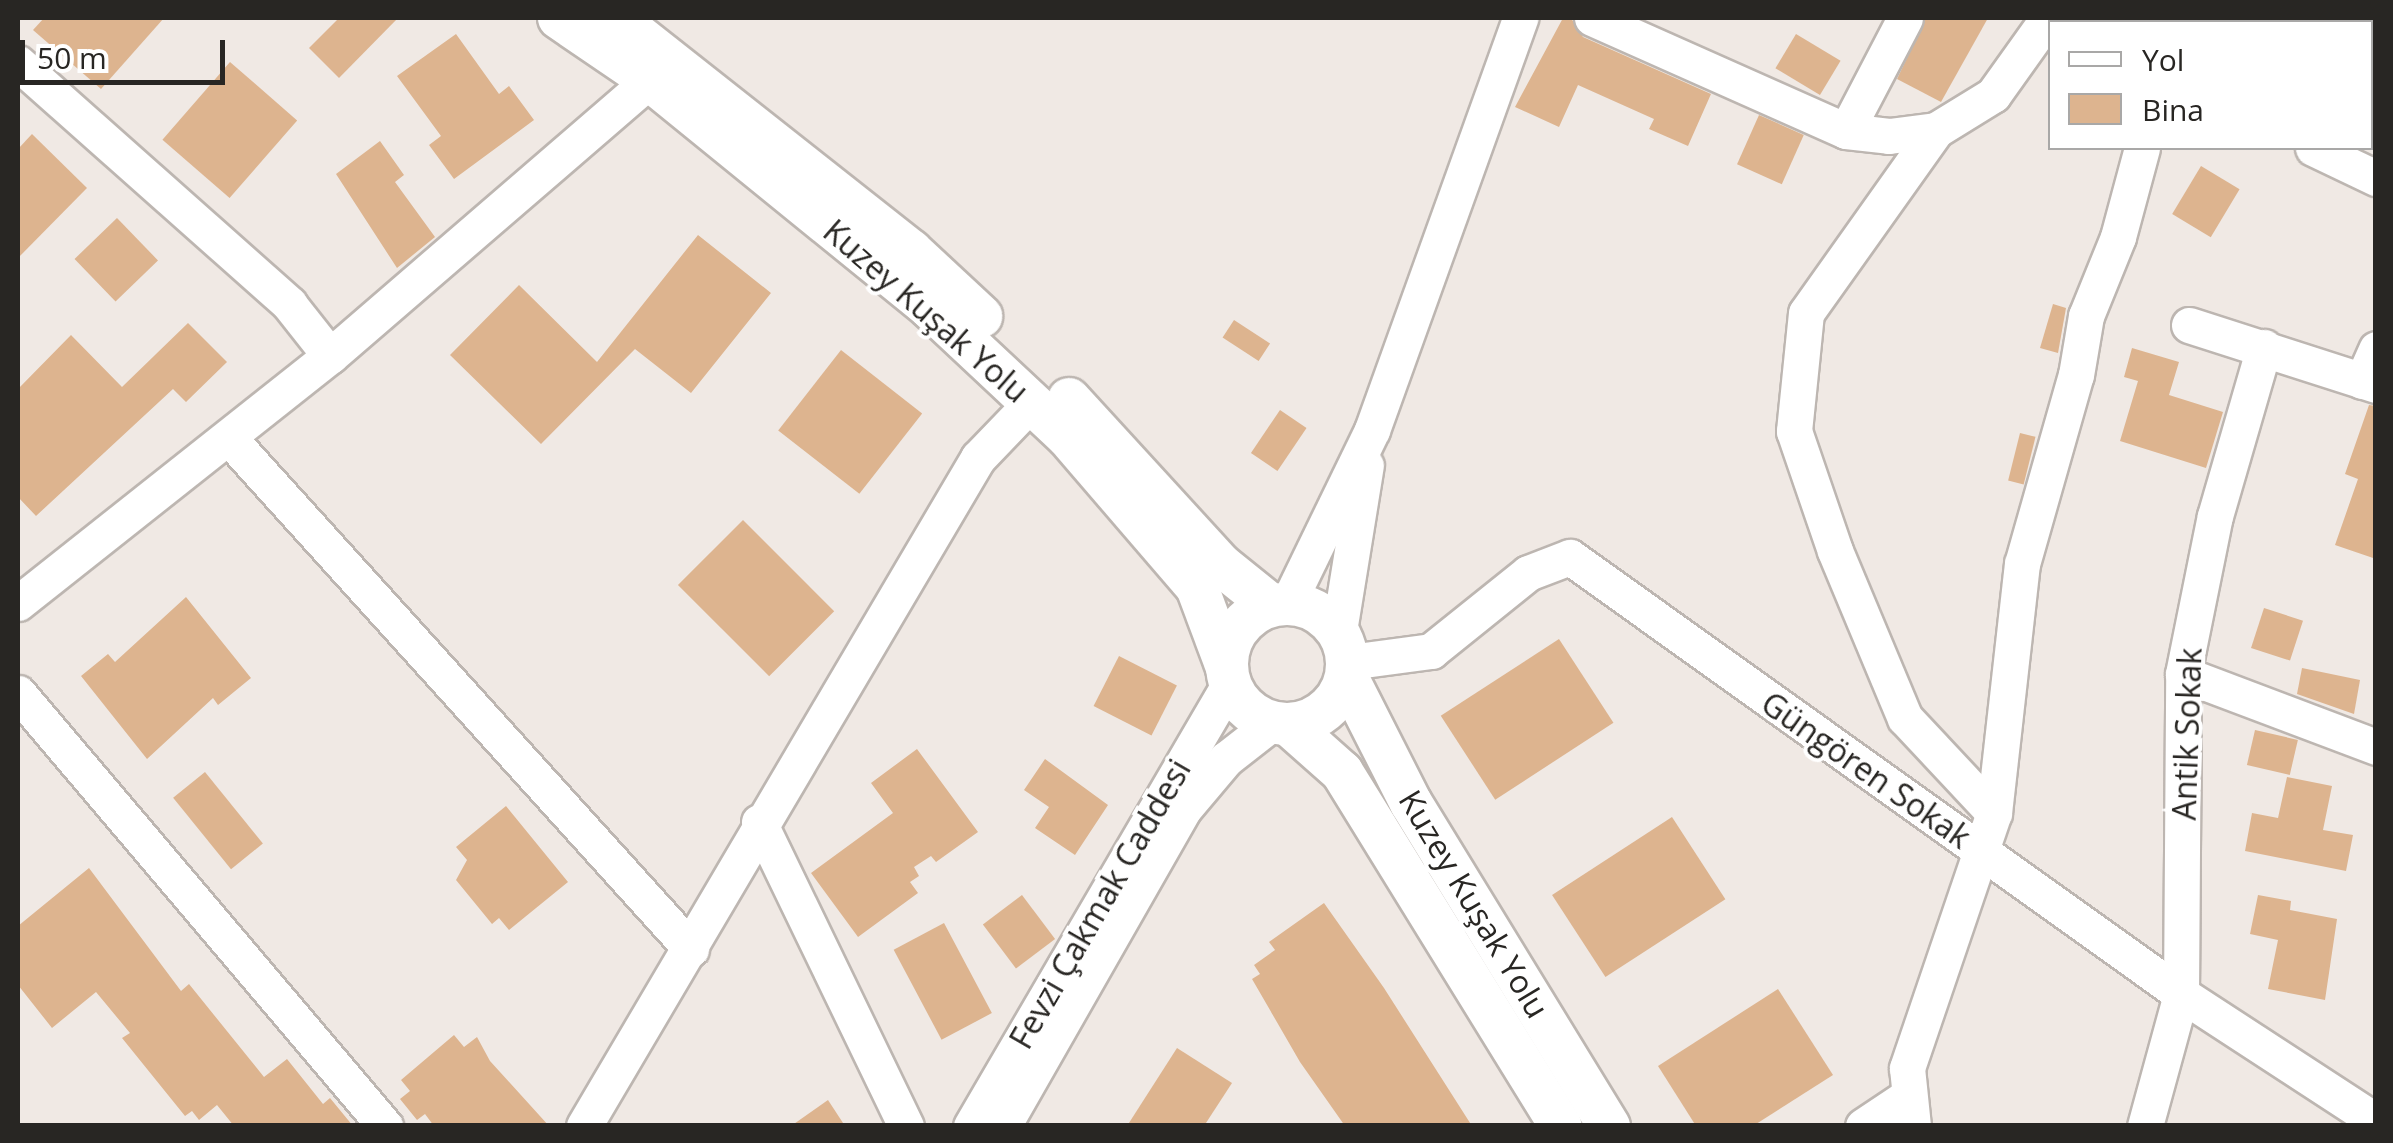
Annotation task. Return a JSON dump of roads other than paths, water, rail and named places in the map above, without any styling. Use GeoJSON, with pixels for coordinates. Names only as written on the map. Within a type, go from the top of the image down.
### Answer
{"type":"FeatureCollection","features":[{"type":"Feature","properties":{"kind":"main road","name":"Kuzey Kuşak Yolu"},"geometry":{"type":"LineString","coordinates":[[559,18],[662,69],[911,251],[1086,416],[1221,564],[1280,604]]}},
{"type":"Feature","properties":{"kind":"main road","name":"Kuzey Kuşak Yolu"},"geometry":{"type":"LineString","coordinates":[[616,18],[662,69],[1032,403],[1197,586],[1228,674]]}},
{"type":"Feature","properties":{"kind":"main road"},"geometry":{"type":"LineString","coordinates":[[1280,604],[1318,610],[1345,657],[1336,701],[1316,718],[1281,724],[1239,701],[1228,674],[1239,627],[1280,604]]}},
{"type":"Feature","properties":{"kind":"main road","name":"Kuzey Kuşak Yolu"},"geometry":{"type":"LineString","coordinates":[[1345,657],[1411,803],[1609,1126]]}},
{"type":"Feature","properties":{"kind":"main road","name":"Kuzey Kuşak Yolu"},"geometry":{"type":"LineString","coordinates":[[1281,724],[1342,772],[1561,1126]]}},
{"type":"Feature","properties":{"kind":"street"},"geometry":{"type":"LineString","coordinates":[[1280,604],[1372,430],[1520,18]]}},
{"type":"Feature","properties":{"kind":"street"},"geometry":{"type":"LineString","coordinates":[[1592,18],[1846,131],[1889,136],[1936,130]]}},
{"type":"Feature","properties":{"kind":"street"},"geometry":{"type":"LineString","coordinates":[[1846,131],[1905,18]]}},
{"type":"Feature","properties":{"kind":"street"},"geometry":{"type":"LineString","coordinates":[[1994,813],[1905,718],[1834,551],[1794,431],[1806,313],[1936,130],[1994,95],[2048,18]]}},
{"type":"Feature","properties":{"kind":"street"},"geometry":{"type":"LineString","coordinates":[[18,63],[289,304],[330,356]]}},
{"type":"Feature","properties":{"kind":"street"},"geometry":{"type":"LineString","coordinates":[[18,603],[330,356],[662,69]]}},
{"type":"Feature","properties":{"kind":"street"},"geometry":{"type":"LineString","coordinates":[[1863,1126],[1909,1112],[1907,1068],[1983,853],[1994,813],[2022,564],[2076,375],[2086,316],[2118,237],[2141,150]]}},
{"type":"Feature","properties":{"kind":"street"},"geometry":{"type":"LineString","coordinates":[[2317,150],[2376,178]]}},
{"type":"Feature","properties":{"kind":"street"},"geometry":{"type":"LineString","coordinates":[[2189,325],[2371,372]]}},
{"type":"Feature","properties":{"kind":"street","name":"Antik Sokak"},"geometry":{"type":"LineString","coordinates":[[2145,1126],[2180,994],[2183,674],[2215,516],[2264,347]]}},
{"type":"Feature","properties":{"kind":"street"},"geometry":{"type":"LineString","coordinates":[[584,1126],[692,949],[759,822],[978,458],[1032,403]]}},
{"type":"Feature","properties":{"kind":"street"},"geometry":{"type":"LineString","coordinates":[[1345,657],[1372,430]]}},
{"type":"Feature","properties":{"kind":"street"},"geometry":{"type":"LineString","coordinates":[[228,438],[692,949]]}},
{"type":"Feature","properties":{"kind":"street","name":"Güngören Sokak"},"geometry":{"type":"LineString","coordinates":[[1345,657],[1431,651],[1528,573],[1570,557],[2180,994],[2376,1121]]}},
{"type":"Feature","properties":{"kind":"street","name":"Fevzi Çakmak Caddesi"},"geometry":{"type":"LineString","coordinates":[[971,1126],[1228,674]]}},
{"type":"Feature","properties":{"kind":"street"},"geometry":{"type":"LineString","coordinates":[[2183,674],[2376,746]]}},
{"type":"Feature","properties":{"kind":"street"},"geometry":{"type":"LineString","coordinates":[[18,693],[381,1124]]}},
{"type":"Feature","properties":{"kind":"street"},"geometry":{"type":"LineString","coordinates":[[1003,1126],[1183,810],[1226,759],[1281,724]]}},
{"type":"Feature","properties":{"kind":"street"},"geometry":{"type":"LineString","coordinates":[[759,822],[906,1126]]}}]}
